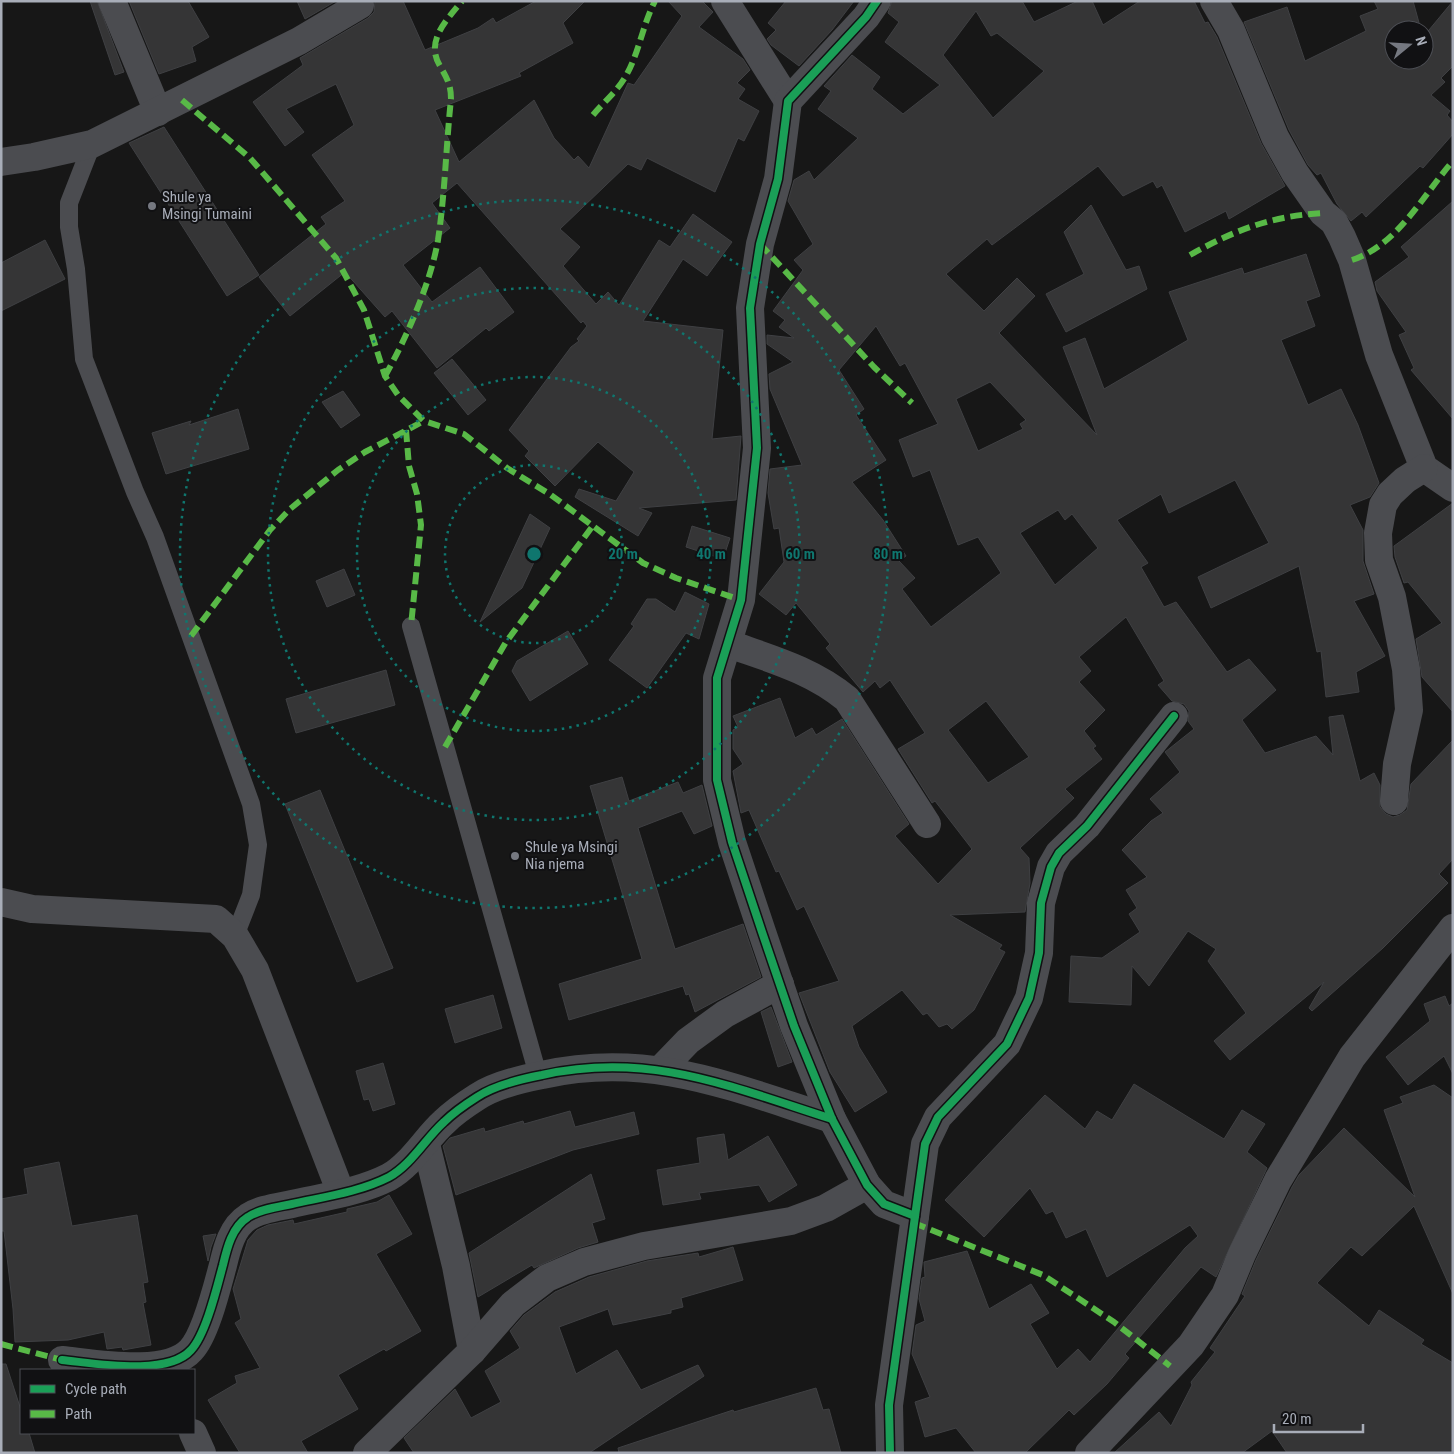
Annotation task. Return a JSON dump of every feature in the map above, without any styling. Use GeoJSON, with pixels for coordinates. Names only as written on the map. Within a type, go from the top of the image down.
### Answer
{"type":"FeatureCollection","features":[{"type":"Feature","properties":{"kind":"street"},"geometry":{"type":"LineString","coordinates":[[112,1],[158,112]]}},
{"type":"Feature","properties":{"kind":"street"},"geometry":{"type":"LineString","coordinates":[[725,1],[788,101]]}},
{"type":"Feature","properties":{"kind":"street"},"geometry":{"type":"LineString","coordinates":[[877,1],[866,17],[788,101],[778,179],[760,244],[750,308],[757,448],[741,600],[717,678],[717,780],[732,842],[794,1026],[832,1119],[867,1185],[884,1204],[914,1216]]}},
{"type":"Feature","properties":{"kind":"street"},"geometry":{"type":"LineString","coordinates":[[1214,1],[1231,30],[1275,137],[1295,173],[1323,213],[1334,222],[1342,237],[1352,260],[1379,355],[1424,468],[1453,488]]}},
{"type":"Feature","properties":{"kind":"street"},"geometry":{"type":"LineString","coordinates":[[1,162],[92,144],[299,41],[360,6]]}},
{"type":"Feature","properties":{"kind":"street"},"geometry":{"type":"LineString","coordinates":[[1394,801],[1397,764],[1408,710],[1406,669],[1392,597],[1379,560],[1378,533],[1383,505],[1390,494],[1405,480],[1424,468]]}},
{"type":"Feature","properties":{"kind":"street"},"geometry":{"type":"LineString","coordinates":[[729,644],[807,672],[829,685],[847,699],[927,824]]}},
{"type":"Feature","properties":{"kind":"street"},"geometry":{"type":"LineString","coordinates":[[890,1453],[889,1405],[924,1144],[938,1117],[1008,1044],[1029,998],[1038,953],[1041,902],[1051,867],[1059,853],[1087,826],[1174,716]]}},
{"type":"Feature","properties":{"kind":"street"},"geometry":{"type":"LineString","coordinates":[[1,902],[32,909],[216,919],[235,936],[254,970],[341,1193]]}},
{"type":"Feature","properties":{"kind":"street"},"geometry":{"type":"LineString","coordinates":[[1089,1453],[1191,1345],[1225,1295],[1242,1254],[1278,1180],[1352,1056],[1453,928]]}},
{"type":"Feature","properties":{"kind":"street"},"geometry":{"type":"LineString","coordinates":[[661,1069],[688,1041],[726,1014],[780,984]]}},
{"type":"Feature","properties":{"kind":"street"},"geometry":{"type":"LineString","coordinates":[[62,1360],[145,1366],[189,1361],[215,1294],[230,1240],[247,1217],[265,1210],[341,1193],[390,1176],[426,1144],[444,1121],[479,1096],[523,1078],[567,1069],[620,1066],[661,1069],[704,1078],[832,1119]]}},
{"type":"Feature","properties":{"kind":"street"},"geometry":{"type":"LineString","coordinates":[[426,1144],[456,1266],[472,1351]]}},
{"type":"Feature","properties":{"kind":"street"},"geometry":{"type":"LineString","coordinates":[[367,1453],[472,1351],[513,1304],[547,1278],[584,1262],[644,1246],[791,1221],[826,1208],[867,1185]]}},
{"type":"Feature","properties":{"kind":"street"},"geometry":{"type":"LineString","coordinates":[[193,1434],[202,1453]]}},
{"type":"Feature","properties":{"kind":"lane"},"geometry":{"type":"LineString","coordinates":[[92,144],[69,203],[69,227],[76,269],[84,359],[134,492],[155,537],[251,804],[258,845],[251,895],[235,936]]}},
{"type":"Feature","properties":{"kind":"lane"},"geometry":{"type":"LineString","coordinates":[[412,626],[538,1075]]}},
{"type":"Feature","properties":{"kind":"building"},"geometry":{"type":"Polygon","coordinates":[[[90,1],[97,1],[124,72],[115,75],[90,1]]]}},
{"type":"Feature","properties":{"kind":"building"},"geometry":{"type":"Polygon","coordinates":[[[129,1],[188,1],[209,37],[192,47],[196,61],[159,74],[129,1]]]}},
{"type":"Feature","properties":{"kind":"building"},"geometry":{"type":"Polygon","coordinates":[[[297,1],[336,1],[305,19],[297,1]]]}},
{"type":"Feature","properties":{"kind":"building"},"geometry":{"type":"Polygon","coordinates":[[[375,1],[403,1],[425,50],[478,28],[493,18],[496,23],[536,1],[585,1],[563,23],[573,43],[519,73],[521,76],[435,110],[459,162],[534,100],[554,138],[574,160],[578,156],[589,168],[628,83],[634,85],[682,16],[668,1],[702,1],[713,12],[699,27],[743,59],[750,70],[737,83],[745,89],[738,99],[759,111],[744,141],[738,138],[715,192],[647,158],[641,170],[628,164],[560,229],[580,247],[563,266],[596,304],[608,292],[619,305],[659,240],[670,247],[693,214],[732,242],[707,276],[683,259],[643,321],[723,330],[712,439],[741,436],[736,500],[639,508],[652,513],[638,536],[575,497],[579,489],[616,501],[634,472],[598,442],[555,486],[525,456],[529,451],[509,430],[571,347],[579,341],[577,339],[587,326],[583,321],[581,323],[457,183],[432,203],[450,228],[403,265],[432,302],[480,267],[514,312],[489,331],[486,328],[437,368],[392,311],[385,317],[345,272],[290,316],[259,277],[326,224],[321,217],[345,201],[312,155],[354,125],[336,84],[286,109],[304,132],[285,146],[253,102],[303,65],[300,58],[368,18],[374,12],[375,1]]]}},
{"type":"Feature","properties":{"kind":"building"},"geometry":{"type":"Polygon","coordinates":[[[786,1],[854,1],[832,30],[799,66],[771,45],[767,39],[776,30],[768,23],[786,1]]]}},
{"type":"Feature","properties":{"kind":"building"},"geometry":{"type":"Polygon","coordinates":[[[892,1],[1022,1],[1034,22],[1078,1],[1092,1],[1103,25],[1140,1],[1194,1],[1205,23],[1208,22],[1217,37],[1261,143],[1285,186],[1229,219],[1226,211],[1185,232],[1162,185],[1157,188],[1153,181],[1123,196],[1098,166],[992,245],[987,239],[946,274],[984,311],[1017,278],[1035,296],[999,333],[1097,435],[1063,347],[1085,338],[1104,389],[1188,340],[1169,292],[1242,268],[1244,274],[1306,254],[1320,296],[1306,301],[1315,326],[1281,340],[1308,405],[1341,389],[1358,425],[1379,483],[1370,497],[1350,505],[1363,530],[1363,561],[1374,594],[1354,601],[1385,656],[1356,672],[1359,692],[1326,697],[1321,651],[1317,652],[1299,566],[1211,608],[1198,577],[1269,543],[1235,480],[1169,513],[1161,494],[1117,520],[1148,563],[1141,567],[1164,607],[1176,602],[1227,672],[1249,659],[1276,690],[1242,720],[1265,753],[1316,736],[1333,755],[1329,717],[1343,715],[1360,781],[1374,773],[1380,785],[1380,807],[1386,814],[1393,817],[1407,810],[1411,784],[1453,740],[1453,859],[1439,874],[1448,883],[1383,948],[1312,1011],[1309,1008],[1324,982],[1230,1060],[1214,1041],[1246,1013],[1208,961],[1216,949],[1188,931],[1149,986],[1132,966],[1131,1005],[1069,1002],[1071,956],[1102,958],[1140,932],[1129,914],[1137,908],[1126,890],[1147,877],[1122,850],[1151,821],[1163,813],[1150,799],[1180,772],[1165,752],[1194,729],[1188,721],[1189,711],[1184,704],[1172,701],[1158,685],[1164,681],[1126,617],[1079,657],[1091,671],[1079,682],[1105,710],[1084,731],[1096,746],[1093,748],[1102,759],[1065,789],[1074,798],[1020,848],[1029,858],[1030,883],[1025,912],[950,915],[1002,945],[999,949],[1005,952],[974,1010],[952,1029],[947,1024],[939,1027],[927,1013],[923,1015],[902,990],[852,1026],[859,1047],[887,1092],[855,1112],[830,1072],[799,993],[839,981],[804,906],[797,910],[779,871],[776,872],[749,810],[741,813],[733,771],[743,764],[733,749],[733,730],[738,727],[733,716],[780,698],[795,738],[812,728],[816,735],[842,719],[909,824],[895,836],[938,884],[972,849],[935,801],[932,803],[898,749],[925,733],[890,680],[880,688],[875,681],[863,692],[826,648],[830,644],[796,603],[786,615],[759,594],[784,562],[779,528],[774,529],[768,493],[770,469],[802,465],[770,389],[769,374],[793,362],[767,344],[767,335],[794,338],[779,327],[785,320],[773,311],[803,270],[794,260],[813,244],[788,201],[794,180],[809,171],[814,180],[858,138],[818,109],[831,91],[824,86],[852,55],[880,77],[872,89],[903,114],[940,85],[885,42],[899,22],[888,13],[892,1]],[[976,11],[943,55],[993,118],[1044,71],[997,33],[991,36],[976,11]],[[876,326],[839,370],[864,409],[856,415],[886,460],[852,482],[883,520],[906,556],[899,561],[915,578],[902,589],[931,627],[1001,573],[978,537],[958,545],[930,470],[913,477],[899,440],[938,424],[905,363],[900,366],[876,326]],[[990,382],[956,399],[978,451],[1023,429],[1020,424],[1026,420],[990,382]],[[1058,510],[1020,533],[1055,585],[1098,548],[1072,514],[1065,520],[1058,510]],[[986,701],[948,730],[988,783],[1029,757],[986,701]]]}},
{"type":"Feature","properties":{"kind":"building"},"geometry":{"type":"Polygon","coordinates":[[[1374,1],[1413,1],[1418,20],[1384,20],[1384,70],[1434,70],[1434,24],[1453,1],[1453,66],[1441,78],[1445,82],[1431,95],[1450,111],[1447,115],[1453,122],[1453,134],[1423,168],[1420,166],[1366,217],[1362,212],[1351,221],[1337,204],[1321,173],[1317,175],[1308,165],[1289,130],[1244,22],[1287,7],[1305,61],[1366,31],[1360,16],[1378,9],[1374,1]]]}},
{"type":"Feature","properties":{"kind":"building"},"geometry":{"type":"Polygon","coordinates":[[[164,127],[259,275],[227,296],[129,143],[164,127]]]}},
{"type":"Feature","properties":{"kind":"building"},"geometry":{"type":"Polygon","coordinates":[[[1453,201],[1453,419],[1411,370],[1414,368],[1399,335],[1406,332],[1377,291],[1375,282],[1409,257],[1401,247],[1453,201]]]}},
{"type":"Feature","properties":{"kind":"building"},"geometry":{"type":"Polygon","coordinates":[[[1091,205],[1126,270],[1139,266],[1147,289],[1066,332],[1046,294],[1084,274],[1064,232],[1091,205]]]}},
{"type":"Feature","properties":{"kind":"building"},"geometry":{"type":"Polygon","coordinates":[[[45,240],[65,279],[1,311],[1,263],[45,240]]]}},
{"type":"Feature","properties":{"kind":"building"},"geometry":{"type":"Polygon","coordinates":[[[452,359],[486,400],[468,415],[434,373],[452,359]]]}},
{"type":"Feature","properties":{"kind":"building"},"geometry":{"type":"Polygon","coordinates":[[[343,391],[360,415],[341,428],[322,402],[343,391]]]}},
{"type":"Feature","properties":{"kind":"building"},"geometry":{"type":"Polygon","coordinates":[[[238,409],[249,449],[166,474],[152,433],[191,421],[189,425],[238,409]]]}},
{"type":"Feature","properties":{"kind":"building"},"geometry":{"type":"Polygon","coordinates":[[[1453,503],[1453,712],[1422,677],[1416,639],[1442,623],[1408,582],[1404,583],[1395,557],[1394,546],[1453,503]]]}},
{"type":"Feature","properties":{"kind":"building"},"geometry":{"type":"Polygon","coordinates":[[[530,514],[550,528],[522,588],[480,622],[530,514]]]}},
{"type":"Feature","properties":{"kind":"building"},"geometry":{"type":"Polygon","coordinates":[[[692,526],[730,538],[723,559],[686,547],[692,526]]]}},
{"type":"Feature","properties":{"kind":"building"},"geometry":{"type":"Polygon","coordinates":[[[344,569],[355,595],[327,607],[316,581],[344,569]]]}},
{"type":"Feature","properties":{"kind":"building"},"geometry":{"type":"Polygon","coordinates":[[[685,592],[709,604],[699,639],[686,633],[647,688],[609,660],[634,626],[631,624],[647,599],[656,599],[675,612],[685,592]]]}},
{"type":"Feature","properties":{"kind":"building"},"geometry":{"type":"Polygon","coordinates":[[[568,631],[588,664],[530,701],[512,671],[517,661],[568,631]]]}},
{"type":"Feature","properties":{"kind":"building"},"geometry":{"type":"Polygon","coordinates":[[[386,670],[395,705],[296,733],[286,699],[386,670]]]}},
{"type":"Feature","properties":{"kind":"building"},"geometry":{"type":"Polygon","coordinates":[[[622,777],[629,801],[678,782],[683,793],[702,785],[712,826],[694,834],[682,811],[638,828],[675,949],[743,924],[761,977],[695,1012],[689,994],[686,995],[683,986],[569,1020],[559,984],[642,959],[590,786],[622,777]]]}},
{"type":"Feature","properties":{"kind":"building"},"geometry":{"type":"Polygon","coordinates":[[[320,790],[393,968],[357,982],[285,804],[320,790]]]}},
{"type":"Feature","properties":{"kind":"building"},"geometry":{"type":"Polygon","coordinates":[[[493,995],[502,1028],[455,1043],[445,1009],[493,995]]]}},
{"type":"Feature","properties":{"kind":"building"},"geometry":{"type":"Polygon","coordinates":[[[1445,996],[1449,1006],[1453,1003],[1453,1074],[1444,1056],[1408,1085],[1386,1057],[1430,1021],[1424,1004],[1445,996]]]}},
{"type":"Feature","properties":{"kind":"building"},"geometry":{"type":"Polygon","coordinates":[[[771,1007],[792,1062],[778,1067],[761,1012],[771,1007]]]}},
{"type":"Feature","properties":{"kind":"building"},"geometry":{"type":"Polygon","coordinates":[[[383,1063],[395,1104],[373,1111],[369,1099],[364,1100],[356,1071],[383,1063]]]}},
{"type":"Feature","properties":{"kind":"building"},"geometry":{"type":"Polygon","coordinates":[[[1134,1084],[1224,1139],[1242,1110],[1265,1124],[1247,1152],[1267,1168],[1216,1277],[1201,1267],[1125,1354],[1129,1358],[1107,1384],[1074,1415],[1069,1410],[1025,1453],[976,1453],[956,1428],[925,1437],[915,1402],[930,1397],[912,1354],[916,1325],[925,1321],[919,1299],[922,1278],[925,1277],[924,1262],[967,1251],[989,1309],[1031,1284],[1049,1313],[1030,1324],[1057,1369],[1078,1349],[1090,1362],[1185,1248],[1198,1236],[1190,1225],[1107,1277],[1086,1229],[1066,1238],[1053,1211],[1046,1214],[1030,1188],[984,1237],[945,1200],[1045,1095],[1085,1129],[1097,1111],[1112,1120],[1134,1084]]]}},
{"type":"Feature","properties":{"kind":"building"},"geometry":{"type":"Polygon","coordinates":[[[1434,1085],[1453,1098],[1453,1294],[1414,1206],[1362,1256],[1351,1247],[1317,1283],[1369,1326],[1379,1310],[1424,1340],[1421,1344],[1453,1363],[1453,1453],[1287,1453],[1272,1431],[1242,1453],[1114,1453],[1159,1412],[1171,1426],[1192,1385],[1191,1382],[1215,1352],[1210,1348],[1245,1296],[1242,1294],[1256,1260],[1292,1187],[1299,1175],[1344,1128],[1415,1197],[1384,1110],[1403,1103],[1400,1097],[1434,1085]]]}},
{"type":"Feature","properties":{"kind":"building"},"geometry":{"type":"Polygon","coordinates":[[[570,1111],[575,1127],[634,1112],[639,1134],[573,1150],[456,1195],[443,1146],[450,1138],[484,1128],[485,1132],[523,1121],[524,1124],[570,1111]]]}},
{"type":"Feature","properties":{"kind":"building"},"geometry":{"type":"Polygon","coordinates":[[[724,1134],[728,1160],[768,1136],[797,1185],[769,1202],[759,1185],[699,1193],[701,1199],[663,1205],[657,1170],[700,1163],[697,1138],[724,1134]]]}},
{"type":"Feature","properties":{"kind":"building"},"geometry":{"type":"Polygon","coordinates":[[[59,1162],[72,1226],[137,1215],[148,1282],[143,1283],[146,1302],[143,1303],[151,1345],[123,1350],[122,1347],[107,1349],[104,1332],[68,1340],[15,1342],[4,1231],[1,1231],[1,1199],[28,1194],[24,1169],[59,1162]]]}},
{"type":"Feature","properties":{"kind":"building"},"geometry":{"type":"Polygon","coordinates":[[[591,1174],[605,1219],[592,1223],[598,1242],[578,1248],[534,1268],[532,1265],[478,1297],[469,1253],[591,1174]]]}},
{"type":"Feature","properties":{"kind":"building"},"geometry":{"type":"Polygon","coordinates":[[[389,1195],[412,1234],[376,1254],[421,1331],[338,1375],[358,1409],[301,1441],[308,1453],[240,1453],[208,1400],[237,1383],[235,1376],[260,1368],[235,1323],[241,1319],[233,1289],[248,1240],[257,1230],[268,1225],[293,1220],[294,1224],[347,1212],[347,1209],[377,1202],[389,1195]]]}},
{"type":"Feature","properties":{"kind":"building"},"geometry":{"type":"Polygon","coordinates":[[[216,1234],[211,1247],[208,1261],[203,1236],[216,1234]]]}},
{"type":"Feature","properties":{"kind":"building"},"geometry":{"type":"Polygon","coordinates":[[[733,1247],[743,1280],[681,1298],[683,1307],[671,1310],[671,1313],[613,1325],[608,1309],[559,1327],[576,1374],[617,1350],[641,1390],[698,1365],[704,1376],[589,1453],[414,1453],[404,1438],[455,1389],[471,1418],[501,1402],[485,1371],[520,1348],[510,1331],[524,1315],[555,1292],[589,1277],[647,1261],[698,1253],[699,1257],[733,1247]]]}},
{"type":"Feature","properties":{"kind":"building"},"geometry":{"type":"Polygon","coordinates":[[[1,1364],[6,1364],[20,1407],[20,1434],[29,1434],[35,1453],[1,1453],[1,1364]]]}},
{"type":"Feature","properties":{"kind":"building"},"geometry":{"type":"Polygon","coordinates":[[[816,1388],[823,1410],[829,1409],[841,1453],[619,1453],[618,1448],[733,1410],[734,1412],[816,1388]]]}},
{"type":"Feature","properties":{"kind":"marked path"},"geometry":{"type":"LineString","coordinates":[[385,376],[417,310],[435,256],[442,205],[451,99],[447,78],[436,57],[435,48],[439,32],[462,1]]}},
{"type":"Feature","properties":{"kind":"marked path"},"geometry":{"type":"LineString","coordinates":[[593,115],[617,88],[629,70],[655,1]]}},
{"type":"Feature","properties":{"kind":"marked path"},"geometry":{"type":"LineString","coordinates":[[182,100],[250,158],[336,258],[364,310],[385,376],[398,395],[424,421],[464,434],[507,468],[551,495],[643,563],[676,578],[741,600]]}},
{"type":"Feature","properties":{"kind":"marked path"},"geometry":{"type":"LineString","coordinates":[[1352,260],[1368,253],[1396,231],[1453,161]]}},
{"type":"Feature","properties":{"kind":"marked path"},"geometry":{"type":"LineString","coordinates":[[1190,255],[1222,238],[1254,226],[1287,217],[1323,213]]}},
{"type":"Feature","properties":{"kind":"marked path"},"geometry":{"type":"LineString","coordinates":[[760,244],[874,367],[912,403]]}},
{"type":"Feature","properties":{"kind":"marked path"},"geometry":{"type":"LineString","coordinates":[[191,636],[270,530],[290,509],[338,470],[365,452],[424,421]]}},
{"type":"Feature","properties":{"kind":"marked path"},"geometry":{"type":"LineString","coordinates":[[406,430],[409,466],[417,494],[421,525],[411,626]]}},
{"type":"Feature","properties":{"kind":"marked path"},"geometry":{"type":"LineString","coordinates":[[445,747],[506,642],[592,527]]}},
{"type":"Feature","properties":{"kind":"marked path"},"geometry":{"type":"LineString","coordinates":[[914,1223],[1043,1275],[1114,1322],[1170,1366]]}},
{"type":"Feature","properties":{"kind":"marked path"},"geometry":{"type":"LineString","coordinates":[[1,1344],[62,1360]]}},
{"type":"Feature","properties":{"kind":"cycle path"},"geometry":{"type":"LineString","coordinates":[[877,1],[866,17],[788,101],[778,179],[760,244],[750,308],[757,448],[741,600],[717,678],[717,780],[732,842],[762,932],[794,1026],[832,1119],[867,1185],[884,1204],[915,1216]]}},
{"type":"Feature","properties":{"kind":"cycle path"},"geometry":{"type":"LineString","coordinates":[[890,1453],[889,1405],[925,1144],[938,1117],[1007,1044],[1029,998],[1039,953],[1041,903],[1051,867],[1059,853],[1087,826],[1174,716]]}},
{"type":"Feature","properties":{"kind":"cycle path"},"geometry":{"type":"LineString","coordinates":[[62,1360],[111,1365],[148,1366],[180,1358],[191,1350],[206,1322],[228,1245],[242,1221],[264,1210],[366,1187],[389,1177],[404,1166],[437,1128],[455,1112],[484,1093],[508,1083],[526,1078],[581,1069],[619,1067],[655,1070],[690,1076],[724,1085],[832,1119]]}},
{"type":"Feature","properties":{"kind":"place","name":"Shule ya Msingi Tumaini"},"geometry":{"type":"Point","coordinates":[152,206]}},
{"type":"Feature","properties":{"kind":"place","name":"Shule ya Msingi Nia njema"},"geometry":{"type":"Point","coordinates":[515,856]}}]}
